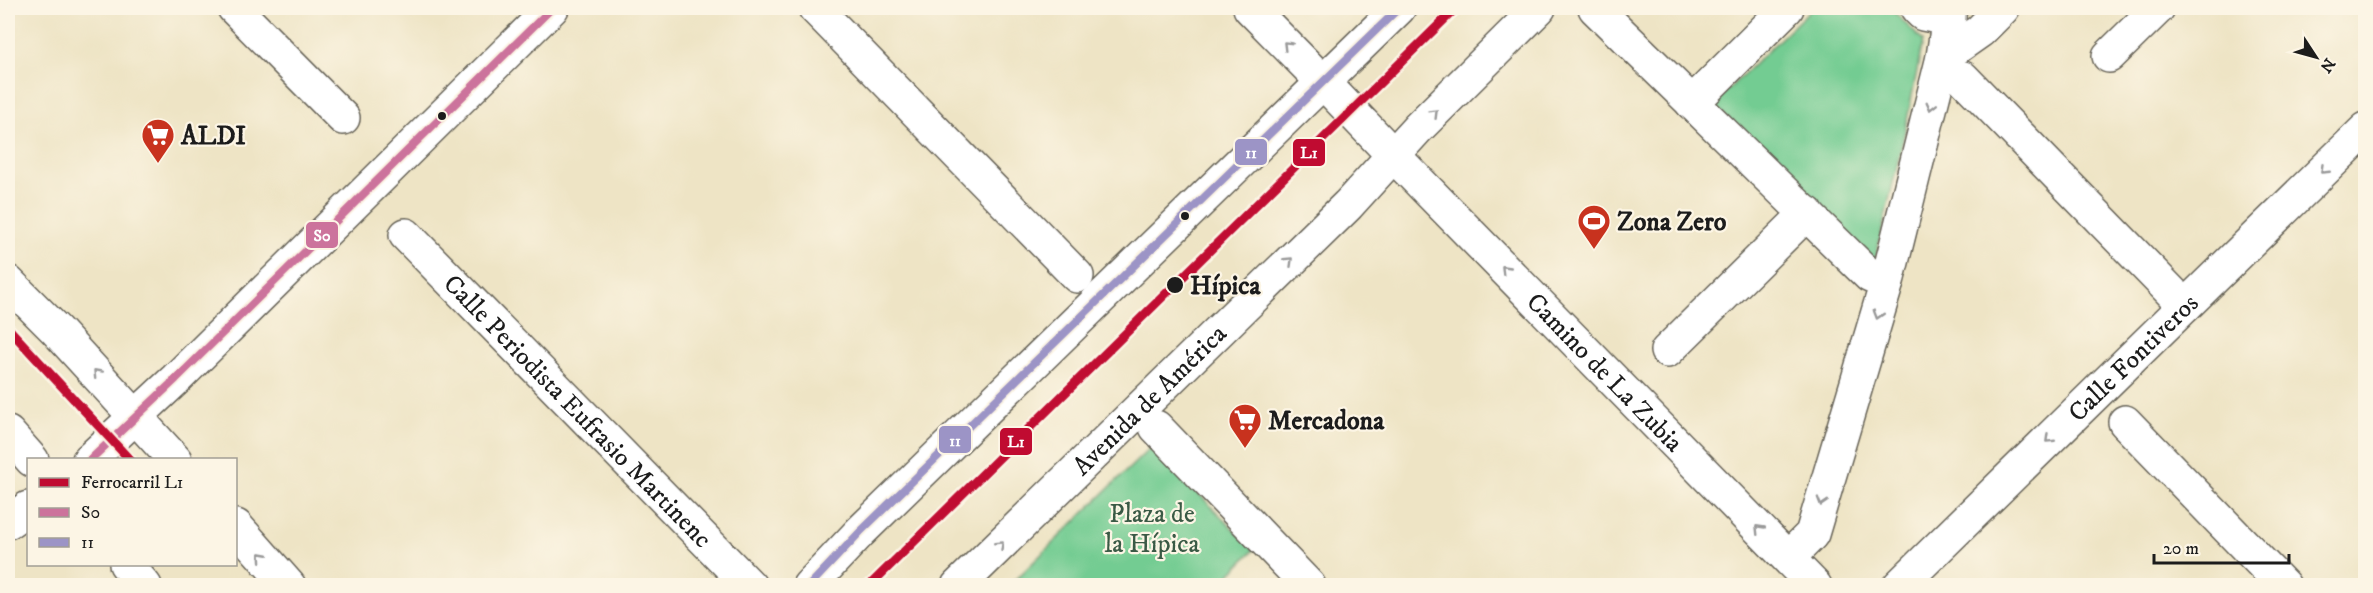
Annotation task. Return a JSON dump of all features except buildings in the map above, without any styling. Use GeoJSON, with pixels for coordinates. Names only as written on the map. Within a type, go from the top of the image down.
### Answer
{"type":"FeatureCollection","features":[{"type":"Feature","properties":{"kind":"street"},"geometry":{"type":"LineString","coordinates":[[234,8],[343,118]]}},
{"type":"Feature","properties":{"kind":"street"},"geometry":{"type":"LineString","coordinates":[[90,458],[136,416],[552,8]]}},
{"type":"Feature","properties":{"kind":"street"},"geometry":{"type":"LineString","coordinates":[[815,8],[1077,276]]}},
{"type":"Feature","properties":{"kind":"street","name":"Camino de La Zubia"},"geometry":{"type":"LineString","coordinates":[[1250,8],[1815,585]]}},
{"type":"Feature","properties":{"kind":"street"},"geometry":{"type":"LineString","coordinates":[[809,585],[1399,8]]}},
{"type":"Feature","properties":{"kind":"street","name":"Avenida de América"},"geometry":{"type":"LineString","coordinates":[[958,585],[1348,205],[1418,128],[1539,8]]}},
{"type":"Feature","properties":{"kind":"street"},"geometry":{"type":"LineString","coordinates":[[1595,8],[1870,276],[1887,282]]}},
{"type":"Feature","properties":{"kind":"street"},"geometry":{"type":"LineString","coordinates":[[1692,103],[1787,8]]}},
{"type":"Feature","properties":{"kind":"street"},"geometry":{"type":"LineString","coordinates":[[1917,8],[1923,14],[1950,13],[1953,67],[2186,306]]}},
{"type":"Feature","properties":{"kind":"street"},"geometry":{"type":"LineString","coordinates":[[1788,558],[1812,534],[1953,67],[1980,31],[2003,8]]}},
{"type":"Feature","properties":{"kind":"street"},"geometry":{"type":"LineString","coordinates":[[2109,56],[2158,8]]}},
{"type":"Feature","properties":{"kind":"street","name":"Calle Fontiveros"},"geometry":{"type":"LineString","coordinates":[[1899,585],[2366,129]]}},
{"type":"Feature","properties":{"kind":"street"},"geometry":{"type":"LineString","coordinates":[[1667,351],[1807,213]]}},
{"type":"Feature","properties":{"kind":"street","name":"Calle Periodista Eufrasio Martinenc"},"geometry":{"type":"LineString","coordinates":[[406,235],[750,585]]}},
{"type":"Feature","properties":{"kind":"street"},"geometry":{"type":"LineString","coordinates":[[8,282],[56,330],[174,458]]}},
{"type":"Feature","properties":{"kind":"street"},"geometry":{"type":"LineString","coordinates":[[2125,422],[2284,585]]}},
{"type":"Feature","properties":{"kind":"street"},"geometry":{"type":"LineString","coordinates":[[1156,428],[1309,585]]}},
{"type":"Feature","properties":{"kind":"street"},"geometry":{"type":"LineString","coordinates":[[8,433],[31,458]]}},
{"type":"Feature","properties":{"kind":"street"},"geometry":{"type":"LineString","coordinates":[[8,522],[27,509]]}},
{"type":"Feature","properties":{"kind":"street"},"geometry":{"type":"LineString","coordinates":[[237,527],[289,585]]}},
{"type":"Feature","properties":{"kind":"street"},"geometry":{"type":"LineString","coordinates":[[128,566],[145,585]]}},
{"type":"Feature","properties":{"kind":"green space"},"geometry":{"type":"Polygon","coordinates":[[[1812,8],[1890,8],[1923,41],[1875,261],[1713,104],[1812,8]]]}},
{"type":"Feature","properties":{"kind":"green space","name":"Plaza de la Hípica"},"geometry":{"type":"Polygon","coordinates":[[[1152,446],[1254,550],[1229,575],[1239,585],[1009,586],[1152,446]]]}},
{"type":"Feature","properties":{"kind":"rail line","name":"L1"},"geometry":{"type":"LineString","coordinates":[[869,586],[1456,8]]}},
{"type":"Feature","properties":{"kind":"rail line","name":"L1"},"geometry":{"type":"LineString","coordinates":[[8,328],[128,458]]}},
{"type":"Feature","properties":{"kind":"transit line","name":"S0"},"geometry":{"type":"LineString","coordinates":[[92,458],[176,379],[552,8]]}},
{"type":"Feature","properties":{"kind":"transit line","name":"11"},"geometry":{"type":"LineString","coordinates":[[809,586],[860,532],[1399,8]]}},
{"type":"Feature","properties":{"kind":"place","name":"ALDI"},"geometry":{"type":"Point","coordinates":[158,164]}},
{"type":"Feature","properties":{"kind":"place","name":"Zona Zero"},"geometry":{"type":"Point","coordinates":[1594,250]}},
{"type":"Feature","properties":{"kind":"place","name":"Hípica"},"geometry":{"type":"Point","coordinates":[1175,285]}},
{"type":"Feature","properties":{"kind":"place","name":"Mercadona"},"geometry":{"type":"Point","coordinates":[1245,449]}}]}
